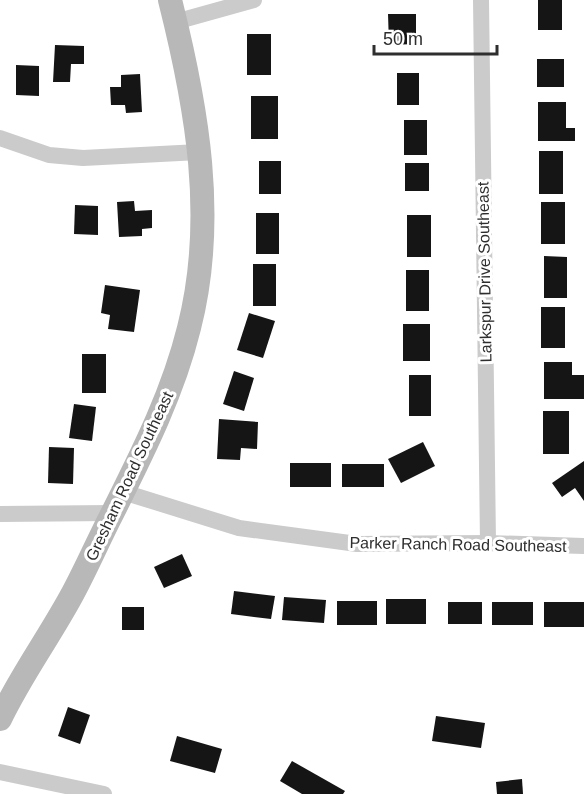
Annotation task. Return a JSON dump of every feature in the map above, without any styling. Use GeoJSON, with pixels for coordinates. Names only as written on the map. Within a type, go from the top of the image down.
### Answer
{"type":"FeatureCollection","features":[{"type":"Feature","properties":{"kind":"street"},"geometry":{"type":"LineString","coordinates":[[173,11],[254,0]]}},
{"type":"Feature","properties":{"kind":"street","name":"Larkspur Drive Southeast"},"geometry":{"type":"LineString","coordinates":[[481,0],[488,543]]}},
{"type":"Feature","properties":{"kind":"street","name":"Gresham Road Southeast"},"geometry":{"type":"LineString","coordinates":[[0,719],[73,594],[159,419],[177,373],[190,326],[201,253],[203,204],[199,152],[185,62],[173,11]]}},
{"type":"Feature","properties":{"kind":"street"},"geometry":{"type":"LineString","coordinates":[[0,138],[49,154],[82,158],[199,152]]}},
{"type":"Feature","properties":{"kind":"street","name":"Parker Ranch Road Southeast"},"geometry":{"type":"LineString","coordinates":[[0,514],[117,503],[239,528],[357,544],[488,543],[584,546]]}},
{"type":"Feature","properties":{"kind":"street"},"geometry":{"type":"LineString","coordinates":[[0,772],[104,794]]}},
{"type":"Feature","properties":{"kind":"building"},"geometry":{"type":"Polygon","coordinates":[[[538,0],[562,0],[562,30],[538,30],[538,0]]]}},
{"type":"Feature","properties":{"kind":"building"},"geometry":{"type":"Polygon","coordinates":[[[388,14],[416,14],[416,44],[389,45],[388,14]]]}},
{"type":"Feature","properties":{"kind":"building"},"geometry":{"type":"Polygon","coordinates":[[[247,34],[271,34],[271,75],[247,75],[247,34]]]}},
{"type":"Feature","properties":{"kind":"building"},"geometry":{"type":"Polygon","coordinates":[[[55,45],[84,46],[84,64],[71,64],[70,82],[53,82],[55,45]]]}},
{"type":"Feature","properties":{"kind":"building"},"geometry":{"type":"Polygon","coordinates":[[[537,59],[564,59],[564,87],[537,87],[537,59]]]}},
{"type":"Feature","properties":{"kind":"building"},"geometry":{"type":"Polygon","coordinates":[[[16,65],[39,66],[39,96],[16,95],[16,65]]]}},
{"type":"Feature","properties":{"kind":"building"},"geometry":{"type":"Polygon","coordinates":[[[397,73],[419,73],[419,105],[397,105],[397,73]]]}},
{"type":"Feature","properties":{"kind":"building"},"geometry":{"type":"Polygon","coordinates":[[[140,74],[142,112],[126,113],[125,105],[111,105],[110,87],[121,87],[121,75],[140,74]]]}},
{"type":"Feature","properties":{"kind":"building"},"geometry":{"type":"Polygon","coordinates":[[[251,96],[278,96],[278,139],[251,139],[251,96]]]}},
{"type":"Feature","properties":{"kind":"building"},"geometry":{"type":"Polygon","coordinates":[[[538,102],[566,102],[566,128],[575,128],[575,141],[538,141],[538,102]]]}},
{"type":"Feature","properties":{"kind":"building"},"geometry":{"type":"Polygon","coordinates":[[[404,120],[427,120],[427,155],[404,155],[404,120]]]}},
{"type":"Feature","properties":{"kind":"building"},"geometry":{"type":"Polygon","coordinates":[[[539,151],[563,151],[563,194],[539,194],[539,151]]]}},
{"type":"Feature","properties":{"kind":"building"},"geometry":{"type":"Polygon","coordinates":[[[259,161],[281,161],[281,194],[259,194],[259,161]]]}},
{"type":"Feature","properties":{"kind":"building"},"geometry":{"type":"Polygon","coordinates":[[[405,163],[429,163],[429,191],[405,191],[405,163]]]}},
{"type":"Feature","properties":{"kind":"building"},"geometry":{"type":"Polygon","coordinates":[[[134,201],[135,211],[152,210],[152,228],[142,229],[142,236],[119,237],[117,202],[134,201]]]}},
{"type":"Feature","properties":{"kind":"building"},"geometry":{"type":"Polygon","coordinates":[[[541,202],[565,202],[565,244],[541,244],[541,202]]]}},
{"type":"Feature","properties":{"kind":"building"},"geometry":{"type":"Polygon","coordinates":[[[75,205],[98,206],[98,235],[74,234],[75,205]]]}},
{"type":"Feature","properties":{"kind":"building"},"geometry":{"type":"Polygon","coordinates":[[[256,213],[279,213],[279,254],[256,254],[256,213]]]}},
{"type":"Feature","properties":{"kind":"building"},"geometry":{"type":"Polygon","coordinates":[[[407,215],[431,215],[431,257],[407,257],[407,215]]]}},
{"type":"Feature","properties":{"kind":"building"},"geometry":{"type":"Polygon","coordinates":[[[544,256],[567,257],[567,298],[544,298],[544,256]]]}},
{"type":"Feature","properties":{"kind":"building"},"geometry":{"type":"Polygon","coordinates":[[[253,264],[276,264],[276,306],[253,306],[253,264]]]}},
{"type":"Feature","properties":{"kind":"building"},"geometry":{"type":"Polygon","coordinates":[[[406,270],[429,270],[429,311],[406,311],[406,270]]]}},
{"type":"Feature","properties":{"kind":"building"},"geometry":{"type":"Polygon","coordinates":[[[105,285],[140,290],[134,332],[108,329],[110,315],[101,313],[105,285]]]}},
{"type":"Feature","properties":{"kind":"building"},"geometry":{"type":"Polygon","coordinates":[[[541,307],[565,307],[565,348],[541,348],[541,307]]]}},
{"type":"Feature","properties":{"kind":"building"},"geometry":{"type":"Polygon","coordinates":[[[249,313],[275,321],[263,358],[237,350],[249,313]]]}},
{"type":"Feature","properties":{"kind":"building"},"geometry":{"type":"Polygon","coordinates":[[[403,324],[430,324],[430,361],[403,361],[403,324]]]}},
{"type":"Feature","properties":{"kind":"building"},"geometry":{"type":"Polygon","coordinates":[[[82,354],[106,354],[106,393],[82,393],[82,354]]]}},
{"type":"Feature","properties":{"kind":"building"},"geometry":{"type":"Polygon","coordinates":[[[544,362],[572,362],[572,375],[584,375],[584,399],[544,399],[544,362]]]}},
{"type":"Feature","properties":{"kind":"building"},"geometry":{"type":"Polygon","coordinates":[[[234,371],[254,378],[244,411],[223,404],[234,371]]]}},
{"type":"Feature","properties":{"kind":"building"},"geometry":{"type":"Polygon","coordinates":[[[409,375],[431,375],[431,416],[409,416],[409,375]]]}},
{"type":"Feature","properties":{"kind":"building"},"geometry":{"type":"Polygon","coordinates":[[[74,404],[96,407],[92,441],[69,438],[74,404]]]}},
{"type":"Feature","properties":{"kind":"building"},"geometry":{"type":"Polygon","coordinates":[[[543,411],[569,411],[569,454],[543,454],[543,411]]]}},
{"type":"Feature","properties":{"kind":"building"},"geometry":{"type":"Polygon","coordinates":[[[219,419],[258,422],[257,449],[241,448],[240,460],[217,459],[219,419]]]}},
{"type":"Feature","properties":{"kind":"building"},"geometry":{"type":"Polygon","coordinates":[[[423,442],[435,466],[401,483],[388,459],[423,442]]]}},
{"type":"Feature","properties":{"kind":"building"},"geometry":{"type":"Polygon","coordinates":[[[49,447],[74,448],[73,484],[48,483],[49,447]]]}},
{"type":"Feature","properties":{"kind":"building"},"geometry":{"type":"Polygon","coordinates":[[[584,461],[584,501],[575,488],[562,497],[552,483],[584,461]]]}},
{"type":"Feature","properties":{"kind":"building"},"geometry":{"type":"Polygon","coordinates":[[[290,463],[331,463],[331,487],[290,487],[290,463]]]}},
{"type":"Feature","properties":{"kind":"building"},"geometry":{"type":"Polygon","coordinates":[[[342,464],[384,464],[384,487],[342,487],[342,464]]]}},
{"type":"Feature","properties":{"kind":"building"},"geometry":{"type":"Polygon","coordinates":[[[182,554],[192,576],[164,588],[154,567],[182,554]]]}},
{"type":"Feature","properties":{"kind":"building"},"geometry":{"type":"Polygon","coordinates":[[[234,591],[275,596],[271,619],[231,614],[234,591]]]}},
{"type":"Feature","properties":{"kind":"building"},"geometry":{"type":"Polygon","coordinates":[[[284,597],[326,600],[324,623],[282,620],[284,597]]]}},
{"type":"Feature","properties":{"kind":"building"},"geometry":{"type":"Polygon","coordinates":[[[386,599],[426,599],[426,624],[386,624],[386,599]]]}},
{"type":"Feature","properties":{"kind":"building"},"geometry":{"type":"Polygon","coordinates":[[[337,601],[377,601],[377,625],[337,625],[337,601]]]}},
{"type":"Feature","properties":{"kind":"building"},"geometry":{"type":"Polygon","coordinates":[[[448,602],[482,602],[482,624],[448,624],[448,602]]]}},
{"type":"Feature","properties":{"kind":"building"},"geometry":{"type":"Polygon","coordinates":[[[492,602],[533,602],[533,625],[492,625],[492,602]]]}},
{"type":"Feature","properties":{"kind":"building"},"geometry":{"type":"Polygon","coordinates":[[[544,602],[584,602],[584,627],[544,627],[544,602]]]}},
{"type":"Feature","properties":{"kind":"building"},"geometry":{"type":"Polygon","coordinates":[[[122,607],[144,607],[144,630],[122,630],[122,607]]]}},
{"type":"Feature","properties":{"kind":"building"},"geometry":{"type":"Polygon","coordinates":[[[68,707],[90,715],[80,744],[58,736],[68,707]]]}},
{"type":"Feature","properties":{"kind":"building"},"geometry":{"type":"Polygon","coordinates":[[[436,716],[485,723],[481,748],[432,741],[436,716]]]}},
{"type":"Feature","properties":{"kind":"building"},"geometry":{"type":"Polygon","coordinates":[[[177,736],[222,749],[215,773],[170,761],[177,736]]]}},
{"type":"Feature","properties":{"kind":"building"},"geometry":{"type":"Polygon","coordinates":[[[292,761],[345,791],[343,794],[302,794],[280,781],[292,761]]]}},
{"type":"Feature","properties":{"kind":"building"},"geometry":{"type":"Polygon","coordinates":[[[522,779],[523,794],[497,794],[496,782],[522,779]]]}}]}
